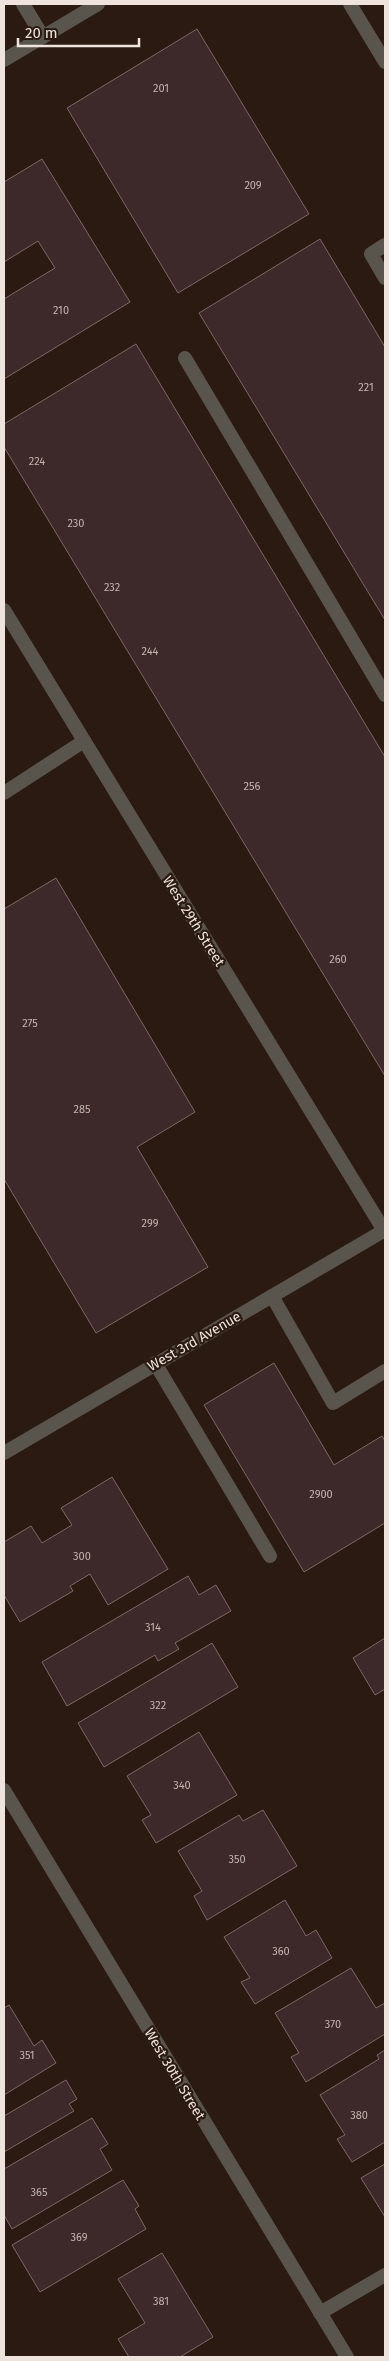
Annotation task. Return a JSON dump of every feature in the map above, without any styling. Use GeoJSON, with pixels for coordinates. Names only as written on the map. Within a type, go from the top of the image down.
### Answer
{"type":"FeatureCollection","features":[{"type":"Feature","properties":{"kind":"street"},"geometry":{"type":"LineString","coordinates":[[22,4],[43,37]]}},
{"type":"Feature","properties":{"kind":"street"},"geometry":{"type":"LineString","coordinates":[[4,60],[98,4]]}},
{"type":"Feature","properties":{"kind":"street"},"geometry":{"type":"LineString","coordinates":[[350,4],[385,62]]}},
{"type":"Feature","properties":{"kind":"street"},"geometry":{"type":"LineString","coordinates":[[385,245],[371,254],[385,278]]}},
{"type":"Feature","properties":{"kind":"street"},"geometry":{"type":"LineString","coordinates":[[185,358],[385,695]]}},
{"type":"Feature","properties":{"kind":"street","name":"West 29th Street"},"geometry":{"type":"LineString","coordinates":[[4,610],[385,1231]]}},
{"type":"Feature","properties":{"kind":"street"},"geometry":{"type":"LineString","coordinates":[[4,793],[84,741]]}},
{"type":"Feature","properties":{"kind":"street","name":"West 3rd Avenue"},"geometry":{"type":"LineString","coordinates":[[4,1453],[155,1362],[385,1231]]}},
{"type":"Feature","properties":{"kind":"street"},"geometry":{"type":"LineString","coordinates":[[272,1296],[333,1403],[385,1371]]}},
{"type":"Feature","properties":{"kind":"street"},"geometry":{"type":"LineString","coordinates":[[155,1362],[270,1556]]}},
{"type":"Feature","properties":{"kind":"street","name":"West 30th Street"},"geometry":{"type":"LineString","coordinates":[[4,1790],[347,2357]]}},
{"type":"Feature","properties":{"kind":"street"},"geometry":{"type":"LineString","coordinates":[[320,2313],[385,2275]]}},
{"type":"Feature","properties":{"kind":"building"},"geometry":{"type":"Polygon","coordinates":[[[197,29],[309,214],[178,293],[67,108],[197,29]]]}},
{"type":"Feature","properties":{"kind":"building"},"geometry":{"type":"Polygon","coordinates":[[[42,159],[130,302],[4,379],[4,299],[55,268],[38,241],[4,262],[4,182],[42,159]]]}},
{"type":"Feature","properties":{"kind":"building"},"geometry":{"type":"Polygon","coordinates":[[[320,239],[385,347],[385,620],[199,313],[320,239]]]}},
{"type":"Feature","properties":{"kind":"building"},"geometry":{"type":"Polygon","coordinates":[[[136,344],[385,757],[385,1076],[4,447],[4,424],[136,344]]]}},
{"type":"Feature","properties":{"kind":"building"},"geometry":{"type":"Polygon","coordinates":[[[56,878],[195,1112],[137,1147],[208,1267],[96,1333],[4,1179],[4,909],[56,878]]]}},
{"type":"Feature","properties":{"kind":"building"},"geometry":{"type":"Polygon","coordinates":[[[274,1363],[334,1465],[382,1436],[385,1441],[385,1523],[304,1572],[204,1405],[274,1363]]]}},
{"type":"Feature","properties":{"kind":"building"},"geometry":{"type":"Polygon","coordinates":[[[112,1477],[168,1569],[108,1605],[90,1574],[70,1586],[73,1591],[20,1622],[4,1595],[4,1542],[31,1526],[42,1543],[72,1525],[61,1508],[112,1477]]]}},
{"type":"Feature","properties":{"kind":"building"},"geometry":{"type":"Polygon","coordinates":[[[188,1576],[199,1595],[216,1585],[231,1611],[175,1643],[179,1649],[158,1661],[155,1655],[67,1706],[42,1662],[188,1576]]]}},
{"type":"Feature","properties":{"kind":"building"},"geometry":{"type":"Polygon","coordinates":[[[385,1638],[385,1689],[375,1695],[353,1658],[385,1638]]]}},
{"type":"Feature","properties":{"kind":"building"},"geometry":{"type":"Polygon","coordinates":[[[212,1643],[238,1687],[104,1767],[78,1723],[212,1643]]]}},
{"type":"Feature","properties":{"kind":"building"},"geometry":{"type":"Polygon","coordinates":[[[199,1732],[237,1795],[156,1843],[142,1820],[151,1815],[127,1776],[199,1732]]]}},
{"type":"Feature","properties":{"kind":"building"},"geometry":{"type":"Polygon","coordinates":[[[263,1810],[297,1866],[207,1920],[194,1896],[202,1891],[178,1851],[239,1815],[243,1821],[263,1810]]]}},
{"type":"Feature","properties":{"kind":"building"},"geometry":{"type":"Polygon","coordinates":[[[285,1900],[306,1936],[316,1930],[332,1958],[255,2004],[241,1982],[250,1978],[224,1937],[285,1900]]]}},
{"type":"Feature","properties":{"kind":"building"},"geometry":{"type":"Polygon","coordinates":[[[351,1968],[376,2008],[385,2003],[385,2034],[306,2082],[291,2057],[299,2053],[275,2013],[351,1968]]]}},
{"type":"Feature","properties":{"kind":"building"},"geometry":{"type":"Polygon","coordinates":[[[9,2005],[34,2046],[42,2040],[56,2063],[4,2095],[4,2008],[9,2005]]]}},
{"type":"Feature","properties":{"kind":"building"},"geometry":{"type":"Polygon","coordinates":[[[385,2050],[385,2142],[352,2162],[337,2139],[345,2135],[320,2095],[379,2059],[377,2055],[385,2050]]]}},
{"type":"Feature","properties":{"kind":"building"},"geometry":{"type":"Polygon","coordinates":[[[66,2080],[77,2099],[69,2104],[74,2111],[4,2152],[4,2116],[66,2080]]]}},
{"type":"Feature","properties":{"kind":"building"},"geometry":{"type":"Polygon","coordinates":[[[92,2118],[108,2144],[100,2149],[112,2170],[12,2229],[4,2215],[4,2169],[92,2118]]]}},
{"type":"Feature","properties":{"kind":"building"},"geometry":{"type":"Polygon","coordinates":[[[385,2164],[385,2217],[361,2178],[385,2164]]]}},
{"type":"Feature","properties":{"kind":"building"},"geometry":{"type":"Polygon","coordinates":[[[123,2180],[139,2206],[135,2209],[146,2229],[40,2292],[12,2245],[123,2180]]]}},
{"type":"Feature","properties":{"kind":"building"},"geometry":{"type":"Polygon","coordinates":[[[162,2253],[213,2337],[180,2357],[129,2357],[118,2339],[145,2323],[118,2279],[162,2253]]]}}]}
